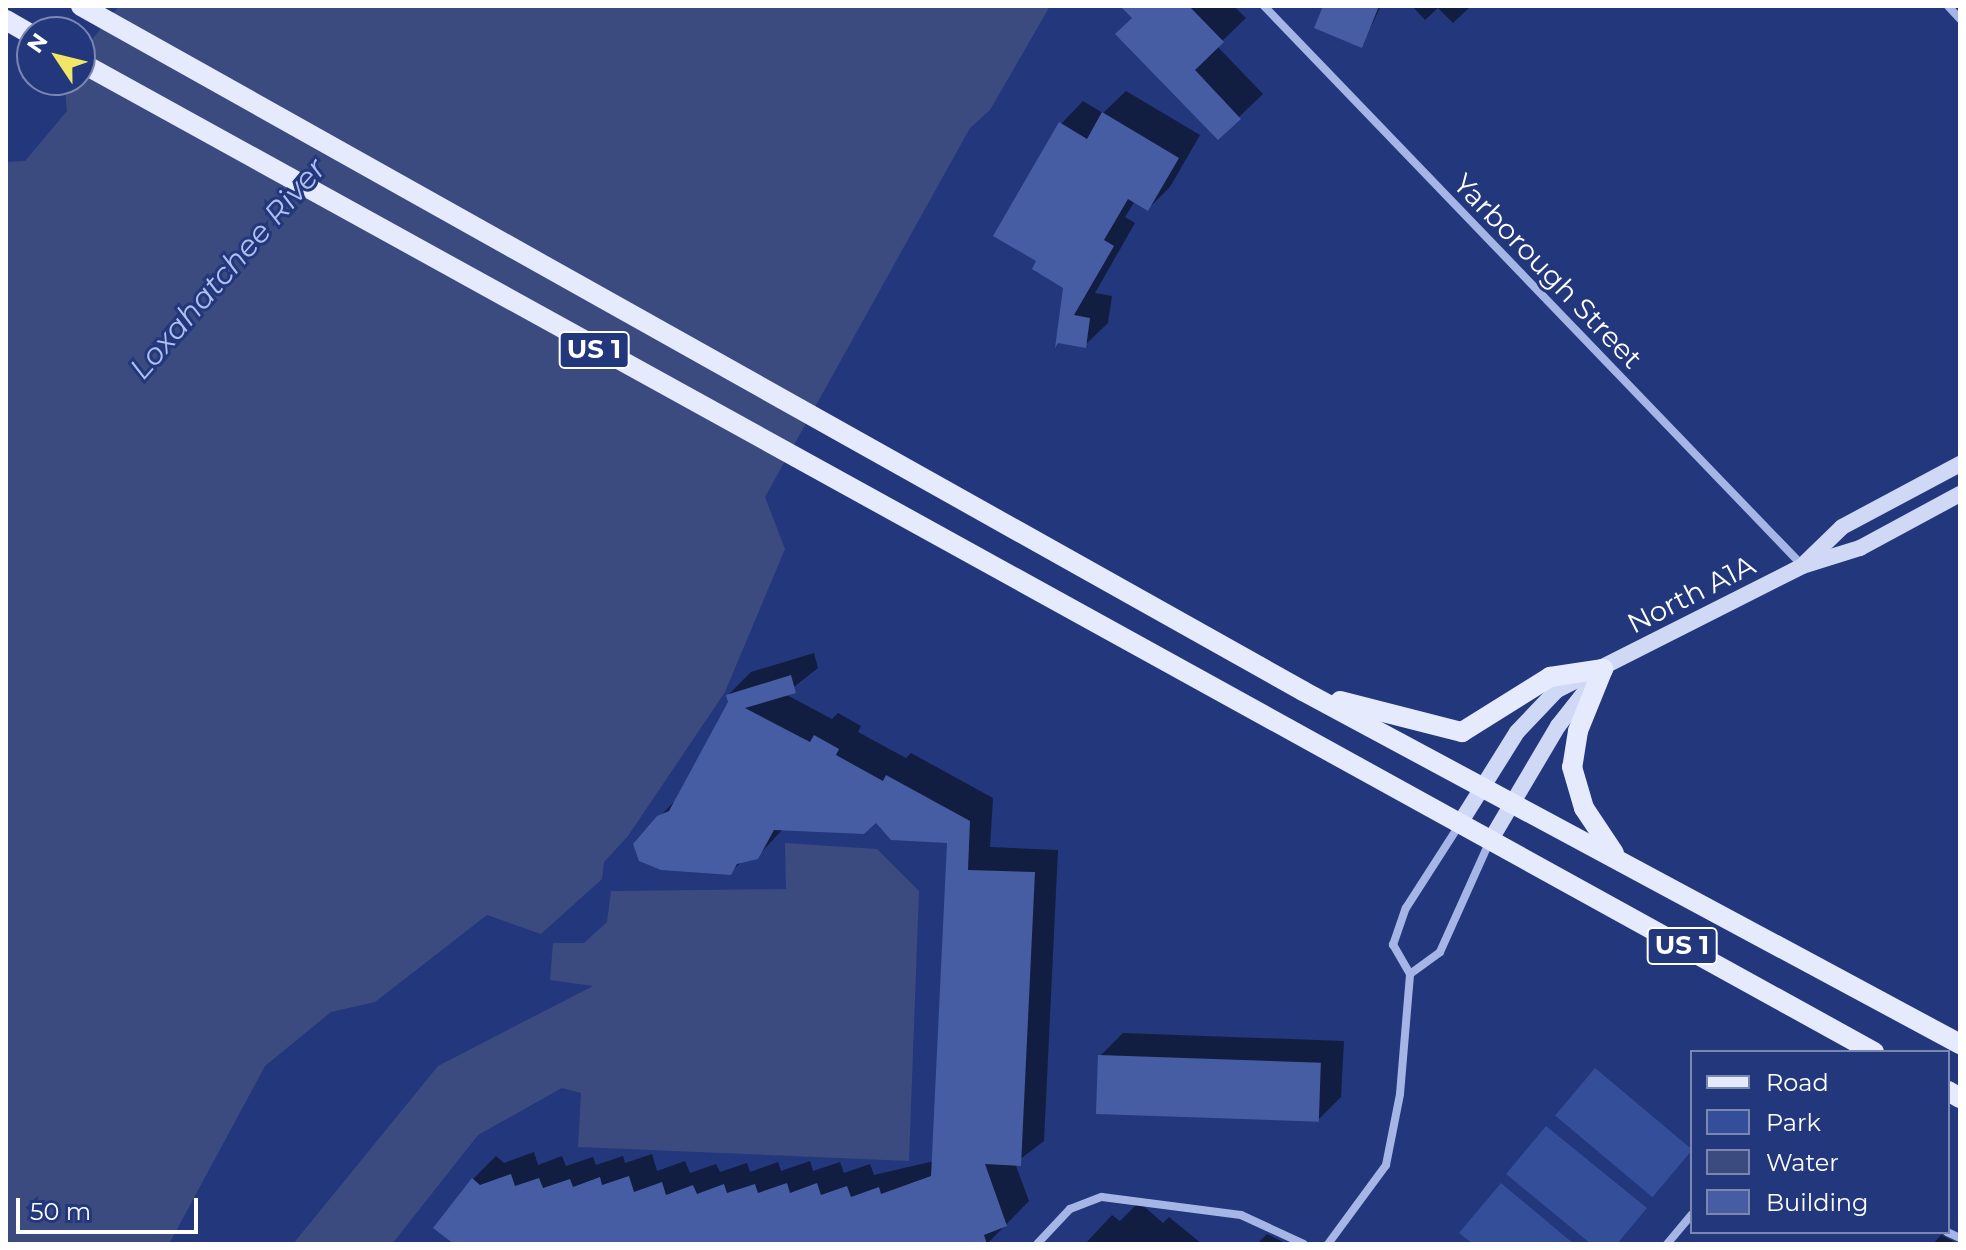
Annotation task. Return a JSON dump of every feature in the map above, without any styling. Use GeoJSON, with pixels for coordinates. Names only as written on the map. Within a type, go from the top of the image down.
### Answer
{"type":"FeatureCollection","features":[{"type":"Feature","properties":{"kind":"main road","name":"US 1"},"geometry":{"type":"LineString","coordinates":[[81,6],[1303,691],[1485,785],[1960,1044]]}},
{"type":"Feature","properties":{"kind":"main road","name":"US 1"},"geometry":{"type":"LineString","coordinates":[[96,71],[841,486],[1870,1050]]}},
{"type":"Feature","properties":{"kind":"main road"},"geometry":{"type":"LineString","coordinates":[[1303,691],[1462,732],[1550,677],[1603,669]]}},
{"type":"Feature","properties":{"kind":"main road"},"geometry":{"type":"LineString","coordinates":[[1603,669],[1578,731],[1572,767],[1584,808],[1616,857]]}},
{"type":"Feature","properties":{"kind":"street","name":"Yarborough Street"},"geometry":{"type":"LineString","coordinates":[[1264,6],[1802,566]]}},
{"type":"Feature","properties":{"kind":"street"},"geometry":{"type":"LineString","coordinates":[[1948,6],[1960,19]]}},
{"type":"Feature","properties":{"kind":"street","name":"North A1A"},"geometry":{"type":"LineString","coordinates":[[1802,566],[1842,527],[1960,464]]}},
{"type":"Feature","properties":{"kind":"street","name":"North A1A"},"geometry":{"type":"LineString","coordinates":[[1460,823],[1536,707],[1802,566],[1860,548],[1960,494]]}},
{"type":"Feature","properties":{"kind":"street","name":"North A1A"},"geometry":{"type":"LineString","coordinates":[[1490,841],[1558,726],[1603,669]]}},
{"type":"Feature","properties":{"kind":"street"},"geometry":{"type":"LineString","coordinates":[[1328,1244],[1386,1165],[1400,1094],[1410,974],[1393,945],[1406,908],[1460,823]]}},
{"type":"Feature","properties":{"kind":"street"},"geometry":{"type":"LineString","coordinates":[[1410,974],[1440,952],[1490,841]]}},
{"type":"Feature","properties":{"kind":"street"},"geometry":{"type":"LineString","coordinates":[[1037,1244],[1070,1209],[1102,1197],[1241,1215],[1304,1244]]}},
{"type":"Feature","properties":{"kind":"street"},"geometry":{"type":"LineString","coordinates":[[1667,1244],[1690,1216]]}},
{"type":"Feature","properties":{"kind":"green space"},"geometry":{"type":"Polygon","coordinates":[[[1595,1068],[1690,1148],[1690,1152],[1652,1197],[1555,1115],[1595,1068]]]}},
{"type":"Feature","properties":{"kind":"green space"},"geometry":{"type":"Polygon","coordinates":[[[1546,1126],[1647,1208],[1617,1244],[1591,1244],[1506,1174],[1546,1126]]]}},
{"type":"Feature","properties":{"kind":"green space"},"geometry":{"type":"Polygon","coordinates":[[[1501,1183],[1574,1244],[1473,1244],[1459,1233],[1501,1183]]]}},
{"type":"Feature","properties":{"kind":"water","name":"Loxahatchee River"},"geometry":{"type":"Polygon","coordinates":[[[119,6],[1050,6],[990,110],[970,128],[765,497],[785,549],[725,692],[628,836],[604,862],[602,879],[541,934],[487,915],[375,1002],[331,1012],[265,1066],[169,1244],[6,1244],[6,162],[25,161],[67,111],[66,96],[96,96],[96,34],[119,6]]]}},
{"type":"Feature","properties":{"kind":"water"},"geometry":{"type":"Polygon","coordinates":[[[785,843],[877,849],[919,891],[909,1161],[578,1147],[581,1093],[562,1088],[478,1135],[392,1244],[293,1244],[438,1066],[593,986],[550,980],[553,943],[584,943],[607,922],[611,891],[786,889],[785,843]]]}},
{"type":"Feature","properties":{"kind":"building"},"geometry":{"type":"Polygon","coordinates":[[[1120,6],[1189,6],[1224,42],[1195,70],[1241,119],[1218,140],[1115,34],[1132,18],[1120,6]]]}},
{"type":"Feature","properties":{"kind":"building"},"geometry":{"type":"Polygon","coordinates":[[[1323,6],[1379,6],[1362,48],[1314,28],[1323,6]]]}},
{"type":"Feature","properties":{"kind":"building"},"geometry":{"type":"Polygon","coordinates":[[[1102,112],[1179,158],[1148,211],[1128,199],[1104,240],[1114,246],[1074,315],[1090,318],[1086,348],[1058,343],[1055,348],[1063,288],[1032,269],[1036,261],[993,236],[1059,122],[1087,139],[1102,112]]]}},
{"type":"Feature","properties":{"kind":"building"},"geometry":{"type":"Polygon","coordinates":[[[791,675],[796,693],[745,708],[810,742],[814,735],[839,749],[836,755],[883,781],[886,775],[970,821],[968,870],[1035,872],[1021,1166],[985,1164],[1007,1226],[984,1235],[987,1244],[454,1244],[433,1228],[472,1178],[480,1185],[511,1174],[515,1186],[539,1178],[543,1188],[570,1179],[573,1187],[600,1177],[602,1185],[629,1176],[634,1192],[662,1182],[666,1195],[693,1185],[697,1194],[724,1184],[727,1193],[755,1184],[758,1193],[787,1183],[790,1193],[817,1183],[821,1195],[847,1186],[851,1197],[879,1187],[881,1194],[931,1176],[947,843],[891,840],[876,823],[864,834],[774,830],[758,859],[737,864],[731,875],[661,870],[639,861],[633,844],[657,816],[669,811],[728,702],[726,695],[791,675]]]}},
{"type":"Feature","properties":{"kind":"building"},"geometry":{"type":"Polygon","coordinates":[[[1098,1055],[1321,1063],[1319,1122],[1096,1114],[1098,1055]]]}}]}
